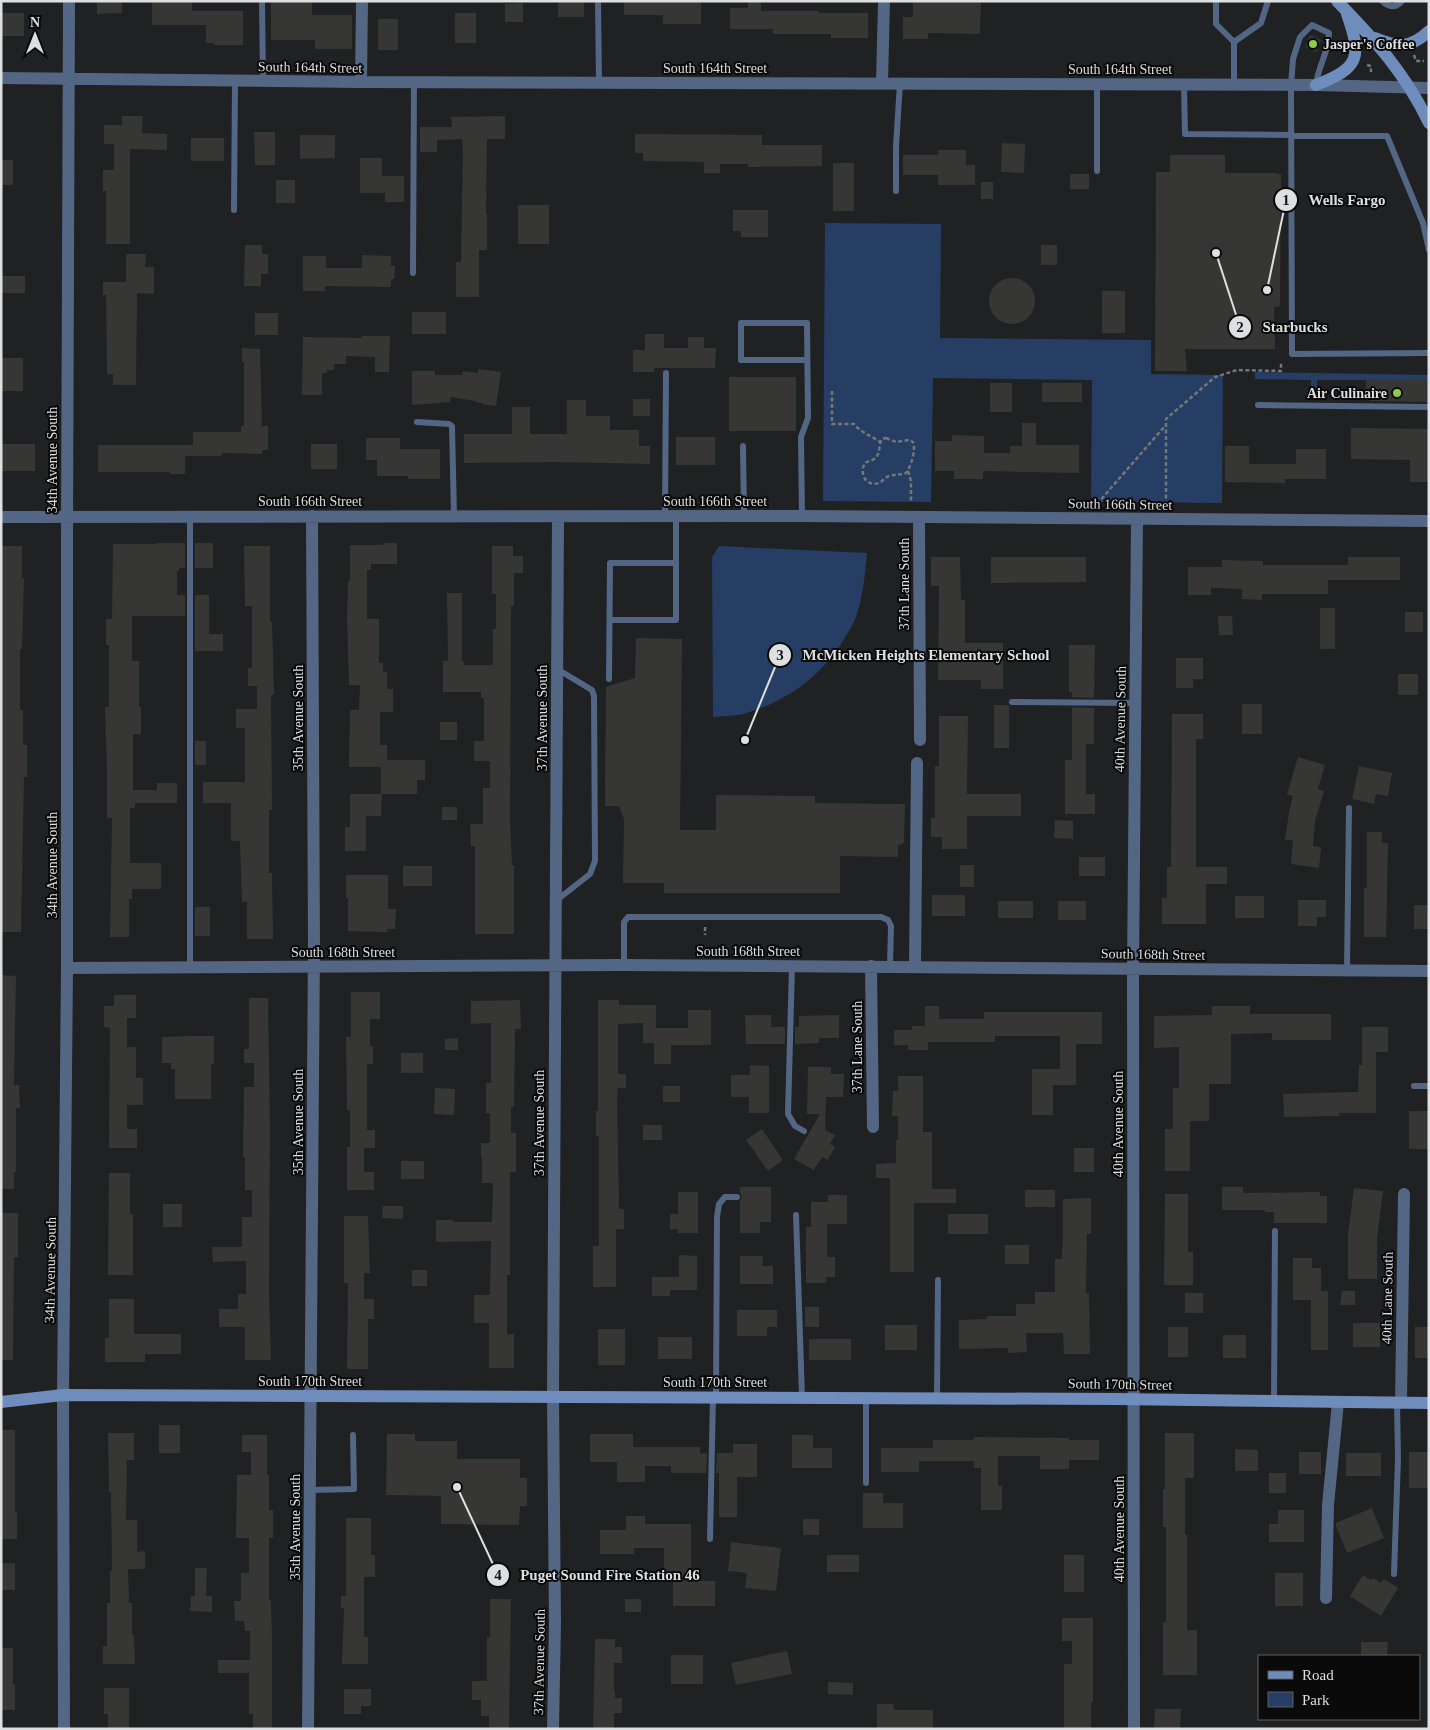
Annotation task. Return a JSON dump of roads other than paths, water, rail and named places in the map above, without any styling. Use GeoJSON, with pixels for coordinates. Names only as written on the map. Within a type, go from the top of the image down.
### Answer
{"type":"FeatureCollection","features":[{"type":"Feature","properties":{"kind":"street","name":"34th Avenue South"},"geometry":{"type":"LineString","coordinates":[[64,1729],[63,1395],[67,968],[69,1]]}},
{"type":"Feature","properties":{"kind":"street"},"geometry":{"type":"LineString","coordinates":[[361,82],[362,1]]}},
{"type":"Feature","properties":{"kind":"street"},"geometry":{"type":"LineString","coordinates":[[882,83],[884,1]]}},
{"type":"Feature","properties":{"kind":"street"},"geometry":{"type":"LineString","coordinates":[[1341,5],[1393,62],[1429,123]]}},
{"type":"Feature","properties":{"kind":"street"},"geometry":{"type":"LineString","coordinates":[[1316,85],[1336,77],[1347,69],[1354,60],[1356,42],[1341,5]]}},
{"type":"Feature","properties":{"kind":"street"},"geometry":{"type":"LineString","coordinates":[[1371,37],[1391,45],[1402,46],[1422,38],[1429,31]]}},
{"type":"Feature","properties":{"kind":"street","name":"South 164th Street"},"geometry":{"type":"LineString","coordinates":[[1,78],[361,82],[1316,85],[1429,88]]}},
{"type":"Feature","properties":{"kind":"street","name":"35th Avenue South"},"geometry":{"type":"LineString","coordinates":[[308,1729],[314,968],[312,516]]}},
{"type":"Feature","properties":{"kind":"street","name":"South 166th Street"},"geometry":{"type":"LineString","coordinates":[[1,517],[802,516],[1429,521]]}},
{"type":"Feature","properties":{"kind":"street","name":"37th Avenue South"},"geometry":{"type":"LineString","coordinates":[[552,1729],[555,1624],[553,1396],[558,517]]}},
{"type":"Feature","properties":{"kind":"street","name":"37th Lane South"},"geometry":{"type":"LineString","coordinates":[[919,518],[920,740]]}},
{"type":"Feature","properties":{"kind":"street","name":"40th Avenue South"},"geometry":{"type":"LineString","coordinates":[[1134,1729],[1133,969],[1138,520]]}},
{"type":"Feature","properties":{"kind":"street"},"geometry":{"type":"LineString","coordinates":[[915,966],[917,763]]}},
{"type":"Feature","properties":{"kind":"street","name":"South 168th Street"},"geometry":{"type":"LineString","coordinates":[[67,968],[624,965],[1429,971]]}},
{"type":"Feature","properties":{"kind":"street","name":"37th Lane South"},"geometry":{"type":"LineString","coordinates":[[872,966],[873,1128]]}},
{"type":"Feature","properties":{"kind":"street","name":"40th Lane South"},"geometry":{"type":"LineString","coordinates":[[1399,1403],[1404,1194]]}},
{"type":"Feature","properties":{"kind":"street","name":"South 170th Street"},"geometry":{"type":"LineString","coordinates":[[1,1402],[63,1395],[1134,1399],[1429,1403]]}},
{"type":"Feature","properties":{"kind":"street"},"geometry":{"type":"LineString","coordinates":[[1326,1598],[1328,1505],[1338,1402]]}},
{"type":"Feature","properties":{"kind":"lane"},"geometry":{"type":"LineString","coordinates":[[262,1],[263,81]]}},
{"type":"Feature","properties":{"kind":"lane"},"geometry":{"type":"LineString","coordinates":[[598,1],[599,83]]}},
{"type":"Feature","properties":{"kind":"lane"},"geometry":{"type":"LineString","coordinates":[[1216,1],[1216,24],[1234,42],[1234,85]]}},
{"type":"Feature","properties":{"kind":"lane"},"geometry":{"type":"LineString","coordinates":[[1234,42],[1261,22],[1268,1]]}},
{"type":"Feature","properties":{"kind":"lane"},"geometry":{"type":"LineString","coordinates":[[1382,1],[1387,6],[1392,7],[1402,1]]}},
{"type":"Feature","properties":{"kind":"lane"},"geometry":{"type":"LineString","coordinates":[[1316,85],[1318,71],[1329,45],[1329,33],[1312,25],[1300,38],[1293,59],[1291,85],[1292,354],[1429,353]]}},
{"type":"Feature","properties":{"kind":"lane"},"geometry":{"type":"LineString","coordinates":[[234,210],[235,80]]}},
{"type":"Feature","properties":{"kind":"lane"},"geometry":{"type":"LineString","coordinates":[[413,273],[414,82]]}},
{"type":"Feature","properties":{"kind":"lane"},"geometry":{"type":"LineString","coordinates":[[896,191],[896,146],[900,83]]}},
{"type":"Feature","properties":{"kind":"lane"},"geometry":{"type":"LineString","coordinates":[[1097,84],[1097,171]]}},
{"type":"Feature","properties":{"kind":"lane"},"geometry":{"type":"LineString","coordinates":[[1184,85],[1185,134],[1387,136],[1426,222],[1429,250]]}},
{"type":"Feature","properties":{"kind":"lane"},"geometry":{"type":"LineString","coordinates":[[802,516],[801,438],[808,418],[808,360],[807,323],[741,323],[741,360],[808,360]]}},
{"type":"Feature","properties":{"kind":"lane"},"geometry":{"type":"LineString","coordinates":[[610,620],[676,620],[676,563],[671,516],[666,373]]}},
{"type":"Feature","properties":{"kind":"lane"},"geometry":{"type":"LineString","coordinates":[[1258,406],[1429,408]]}},
{"type":"Feature","properties":{"kind":"lane"},"geometry":{"type":"LineString","coordinates":[[417,422],[449,424],[452,426],[454,517]]}},
{"type":"Feature","properties":{"kind":"lane"},"geometry":{"type":"LineString","coordinates":[[743,446],[744,516]]}},
{"type":"Feature","properties":{"kind":"lane"},"geometry":{"type":"LineString","coordinates":[[190,516],[190,968]]}},
{"type":"Feature","properties":{"kind":"lane"},"geometry":{"type":"LineString","coordinates":[[609,678],[610,563],[676,563]]}},
{"type":"Feature","properties":{"kind":"lane"},"geometry":{"type":"LineString","coordinates":[[556,900],[590,874],[595,861],[594,696],[592,690],[557,669]]}},
{"type":"Feature","properties":{"kind":"lane"},"geometry":{"type":"LineString","coordinates":[[1012,702],[1135,703]]}},
{"type":"Feature","properties":{"kind":"lane"},"geometry":{"type":"LineString","coordinates":[[1347,971],[1349,808]]}},
{"type":"Feature","properties":{"kind":"lane"},"geometry":{"type":"LineString","coordinates":[[624,965],[624,922],[628,917],[881,916],[888,920],[891,926],[890,966]]}},
{"type":"Feature","properties":{"kind":"lane"},"geometry":{"type":"LineString","coordinates":[[792,966],[788,1114],[795,1126],[804,1131]]}},
{"type":"Feature","properties":{"kind":"lane"},"geometry":{"type":"LineString","coordinates":[[1414,1086],[1429,1086]]}},
{"type":"Feature","properties":{"kind":"lane"},"geometry":{"type":"LineString","coordinates":[[710,1538],[715,1397],[717,1217],[719,1204],[725,1197],[737,1197]]}},
{"type":"Feature","properties":{"kind":"lane"},"geometry":{"type":"LineString","coordinates":[[796,1215],[802,1398]]}},
{"type":"Feature","properties":{"kind":"lane"},"geometry":{"type":"LineString","coordinates":[[1274,1401],[1275,1231]]}},
{"type":"Feature","properties":{"kind":"lane"},"geometry":{"type":"LineString","coordinates":[[937,1398],[938,1280]]}},
{"type":"Feature","properties":{"kind":"lane"},"geometry":{"type":"LineString","coordinates":[[866,1398],[866,1483]]}},
{"type":"Feature","properties":{"kind":"lane"},"geometry":{"type":"LineString","coordinates":[[1394,1574],[1399,1403]]}},
{"type":"Feature","properties":{"kind":"lane"},"geometry":{"type":"LineString","coordinates":[[310,1490],[354,1489],[353,1435]]}},
{"type":"Feature","properties":{"kind":"place","name":"Jasper's Coffee"},"geometry":{"type":"Point","coordinates":[1313,44]}},
{"type":"Feature","properties":{"kind":"place","name":"Starbucks"},"geometry":{"type":"Point","coordinates":[1216,253]}},
{"type":"Feature","properties":{"kind":"place","name":"Wells Fargo"},"geometry":{"type":"Point","coordinates":[1267,290]}},
{"type":"Feature","properties":{"kind":"place","name":"Air Culinaire"},"geometry":{"type":"Point","coordinates":[1397,393]}},
{"type":"Feature","properties":{"kind":"place","name":"McMicken Heights Elementary School"},"geometry":{"type":"Point","coordinates":[745,740]}},
{"type":"Feature","properties":{"kind":"place","name":"Puget Sound Fire Station 46"},"geometry":{"type":"Point","coordinates":[457,1487]}}]}
